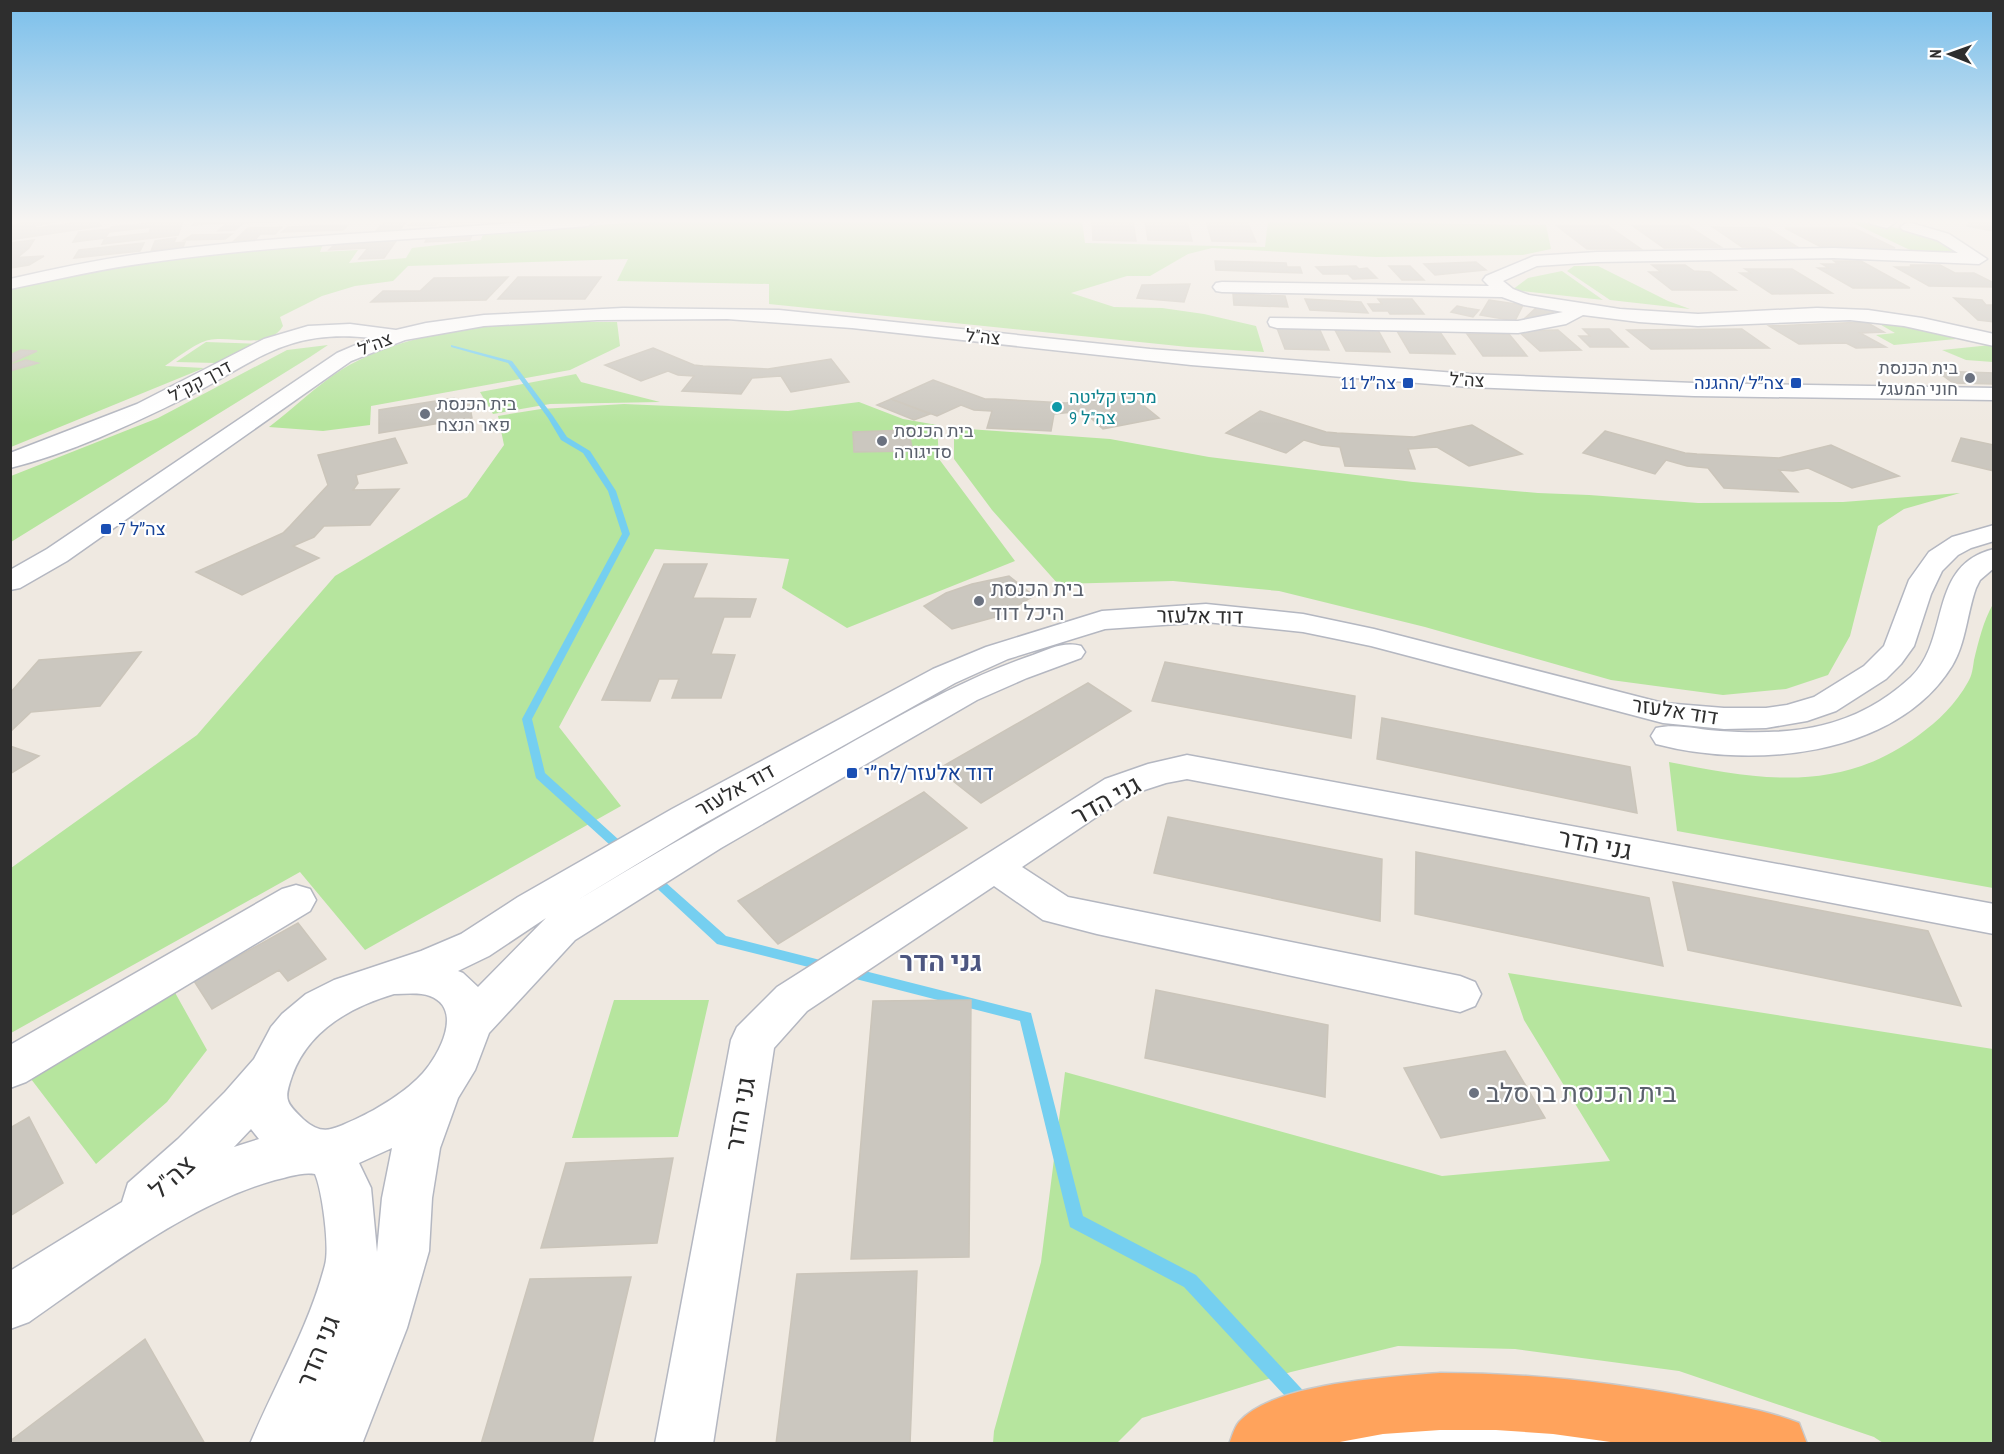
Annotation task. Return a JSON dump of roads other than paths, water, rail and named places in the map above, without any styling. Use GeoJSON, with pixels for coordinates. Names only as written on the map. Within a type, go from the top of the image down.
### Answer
{"type":"FeatureCollection","features":[{"type":"Feature","properties":{"kind":"highway"},"geometry":{"type":"LineString","coordinates":[[1258,1443],[1281,1426],[1360,1408],[1400,1403],[1510,1402],[1630,1414],[1778,1443]]}},
{"type":"Feature","properties":{"kind":"street"},"geometry":{"type":"LineString","coordinates":[[1326,289],[1502,292],[1520,298],[1582,310],[1692,320],[1747,319],[1792,314],[1852,314],[1891,318],[1994,340]]}},
{"type":"Feature","properties":{"kind":"street"},"geometry":{"type":"LineString","coordinates":[[1499,289],[1502,292]]}},
{"type":"Feature","properties":{"kind":"street"},"geometry":{"type":"LineString","coordinates":[[1278,322],[1518,327],[1559,320],[1582,310]]}},
{"type":"Feature","properties":{"kind":"street","name":"צה\"ל"},"geometry":{"type":"LineString","coordinates":[[10,582],[57,555],[344,357],[367,345],[395,335],[467,322],[548,316],[692,313],[778,316],[1162,356],[1451,380],[1730,390],[1994,394]]}},
{"type":"Feature","properties":{"kind":"street","name":"דרך קק\"ל"},"geometry":{"type":"LineString","coordinates":[[10,460],[109,425],[167,399],[269,345],[291,337],[328,330],[359,330],[395,335]]}},
{"type":"Feature","properties":{"kind":"street","name":"דוד אלעזר"},"geometry":{"type":"LineString","coordinates":[[393,977],[435,963],[475,945],[532,908],[685,818],[944,676],[997,653],[1102,620],[1206,613],[1266,618],[1374,638],[1663,713],[1708,719],[1747,720],[1788,714],[1824,705],[1874,674],[1901,644],[1919,584],[1935,559],[1954,545],[1994,533]]}},
{"type":"Feature","properties":{"kind":"street","name":"דוד אלעזר"},"geometry":{"type":"LineString","coordinates":[[470,1024],[561,929],[708,839],[966,693],[1016,671],[1064,654],[1115,639],[1159,634],[1210,632],[1264,637],[1368,657],[1667,736],[1722,744],[1770,744],[1817,738],[1860,727],[1914,692],[1930,676],[1942,657],[1957,596],[1971,572],[1994,557]]}},
{"type":"Feature","properties":{"kind":"street","name":"גני הדר"},"geometry":{"type":"LineString","coordinates":[[684,1443],[753,1040],[792,999],[1117,787],[1160,772],[1187,767],[1994,919]]}},
{"type":"Feature","properties":{"kind":"street"},"geometry":{"type":"LineString","coordinates":[[995,868],[1057,909],[1460,994]]}},
{"type":"Feature","properties":{"kind":"street"},"geometry":{"type":"LineString","coordinates":[[10,1068],[296,900]]}},
{"type":"Feature","properties":{"kind":"street"},"geometry":{"type":"LineString","coordinates":[[333,1443],[380,1328],[404,1251],[407,1198],[416,1148],[439,1088],[459,1056],[470,1024],[464,1001],[448,985],[423,976],[393,977],[361,985],[340,995],[310,1015],[287,1041],[263,1096],[270,1119],[317,1151],[393,1125],[439,1088]]}},
{"type":"Feature","properties":{"kind":"street","name":"צה\"ל"},"geometry":{"type":"LineString","coordinates":[[60,1270],[182,1170],[230,1121],[272,1071]]}},
{"type":"Feature","properties":{"kind":"street","name":"צה\"ל"},"geometry":{"type":"LineString","coordinates":[[10,1303],[181,1196],[234,1171],[317,1151]]}},
{"type":"Feature","properties":{"kind":"street","name":"גני הדר"},"geometry":{"type":"LineString","coordinates":[[279,1443],[329,1331],[352,1262],[346,1188],[317,1151]]}},
{"type":"Feature","properties":{"kind":"street"},"geometry":{"type":"LineString","coordinates":[[1363,1443],[1448,1431],[1509,1429],[1612,1443]]}},
{"type":"Feature","properties":{"kind":"waterway"},"geometry":{"type":"LineString","coordinates":[[453,346],[510,362],[564,438],[586,451],[612,491],[626,534],[527,719],[540,775],[625,852]]}},
{"type":"Feature","properties":{"kind":"waterway"},"geometry":{"type":"LineString","coordinates":[[652,877],[722,940],[828,967]]}},
{"type":"Feature","properties":{"kind":"waterway"},"geometry":{"type":"LineString","coordinates":[[849,972],[1026,1017],[1076,1221],[1190,1281],[1304,1404]]}},
{"type":"Feature","properties":{"kind":"place","name":"בית הכנסת חוני המעגל"},"geometry":{"type":"Point","coordinates":[1970,378]}},
{"type":"Feature","properties":{"kind":"place","name":"צה״ל 11"},"geometry":{"type":"Point","coordinates":[1408,383]}},
{"type":"Feature","properties":{"kind":"place","name":"צה״ל /ההגנה"},"geometry":{"type":"Point","coordinates":[1796,383]}},
{"type":"Feature","properties":{"kind":"place","name":"מרכז קליטה צה\"ל 9"},"geometry":{"type":"Point","coordinates":[1057,407]}},
{"type":"Feature","properties":{"kind":"place","name":"בית הכנסת פאר הנצח"},"geometry":{"type":"Point","coordinates":[425,414]}},
{"type":"Feature","properties":{"kind":"place","name":"בית הכנסת סדיגורה"},"geometry":{"type":"Point","coordinates":[882,441]}},
{"type":"Feature","properties":{"kind":"place","name":"צה״ל 7"},"geometry":{"type":"Point","coordinates":[106,529]}},
{"type":"Feature","properties":{"kind":"place","name":"בית הכנסת היכל דוד"},"geometry":{"type":"Point","coordinates":[979,601]}},
{"type":"Feature","properties":{"kind":"place","name":"דוד אלעזר/לח״י"},"geometry":{"type":"Point","coordinates":[852,773]}},
{"type":"Feature","properties":{"kind":"place","name":"בית הכנסת ברסלב"},"geometry":{"type":"Point","coordinates":[1474,1093]}},
{"type":"Feature","properties":{"kind":"district","name":"גני הדר"},"geometry":{"type":"Point","coordinates":[941,962]}}]}
